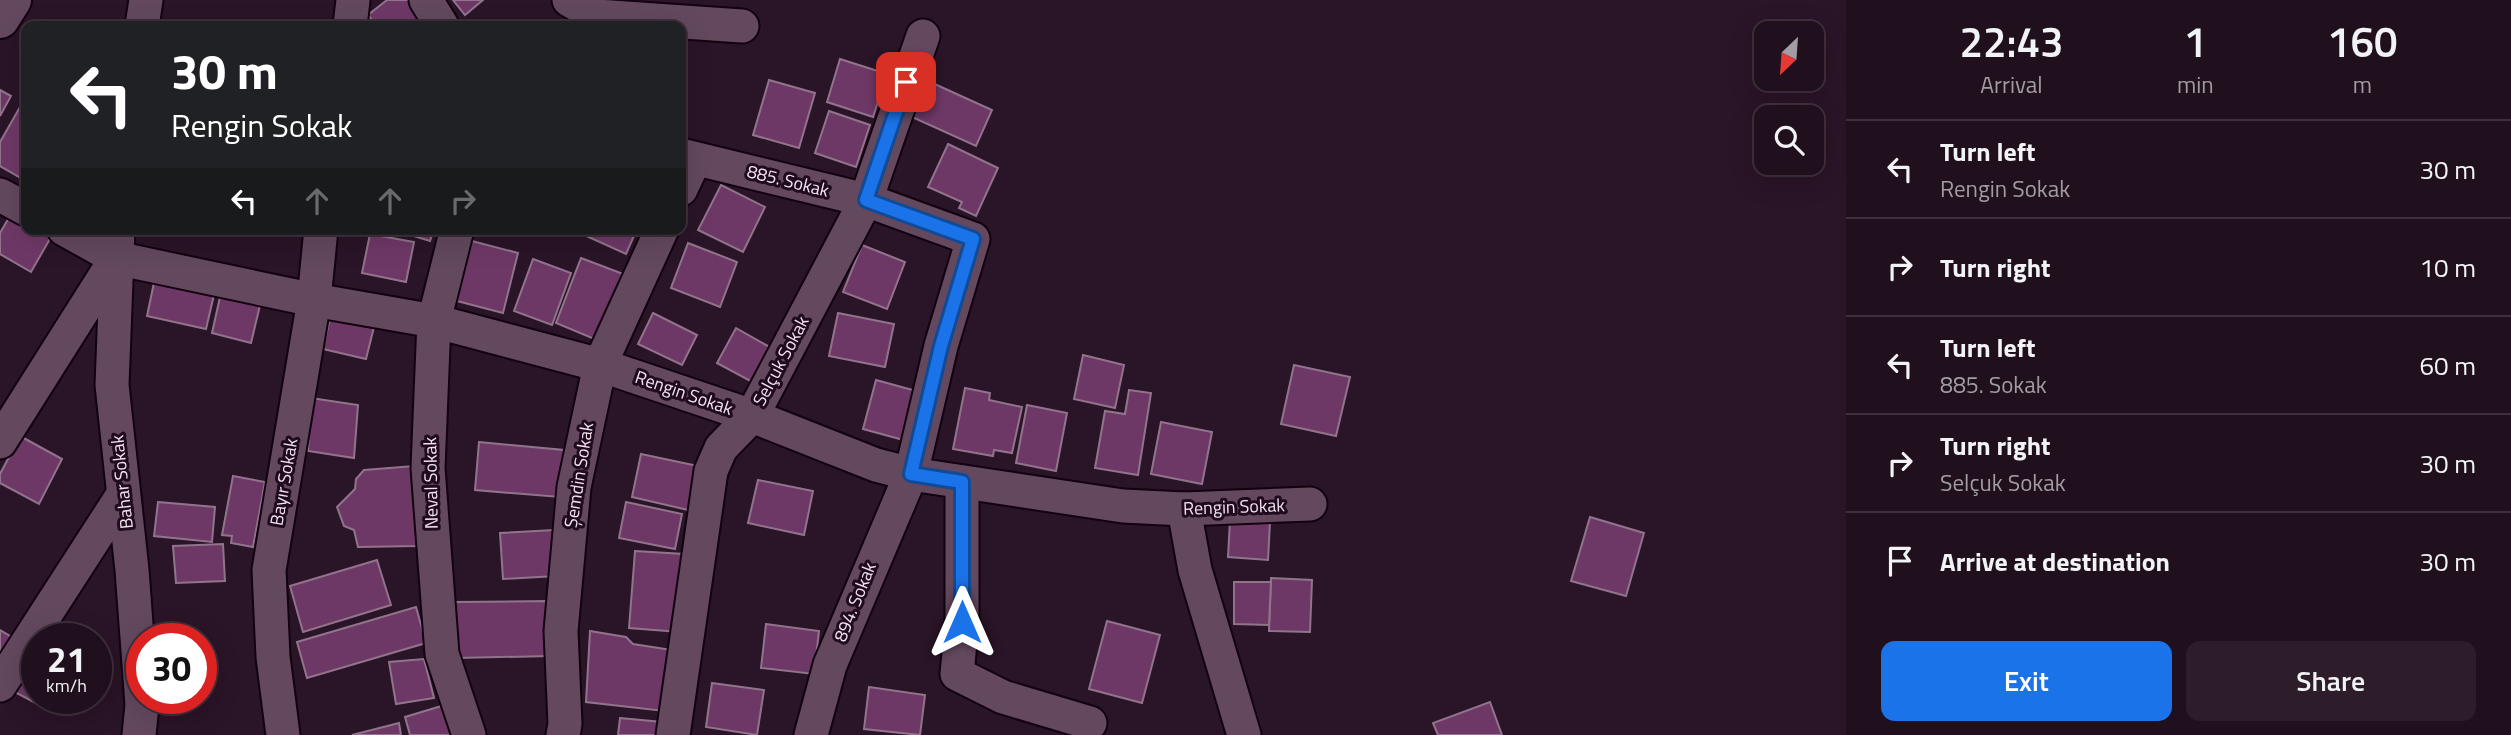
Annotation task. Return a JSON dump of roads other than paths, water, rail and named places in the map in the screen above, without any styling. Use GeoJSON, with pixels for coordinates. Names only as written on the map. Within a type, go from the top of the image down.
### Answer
{"type":"FeatureCollection","features":[{"type":"Feature","properties":{"kind":"street"},"geometry":{"type":"LineString","coordinates":[[0,19],[12,0]]}},
{"type":"Feature","properties":{"kind":"street"},"geometry":{"type":"LineString","coordinates":[[143,21],[146,0]]}},
{"type":"Feature","properties":{"kind":"street"},"geometry":{"type":"LineString","coordinates":[[351,21],[353,0]]}},
{"type":"Feature","properties":{"kind":"street"},"geometry":{"type":"LineString","coordinates":[[426,0],[439,21]]}},
{"type":"Feature","properties":{"kind":"street"},"geometry":{"type":"LineString","coordinates":[[569,0],[597,16],[670,21]]}},
{"type":"Feature","properties":{"kind":"street"},"geometry":{"type":"LineString","coordinates":[[686,22],[742,26]]}},
{"type":"Feature","properties":{"kind":"street","name":"Selçuk Sokak"},"geometry":{"type":"LineString","coordinates":[[673,735],[711,471],[721,448],[752,416],[866,200],[923,36]]}},
{"type":"Feature","properties":{"kind":"street","name":"885. Sokak"},"geometry":{"type":"LineString","coordinates":[[688,157],[866,200],[973,239]]}},
{"type":"Feature","properties":{"kind":"street"},"geometry":{"type":"LineString","coordinates":[[0,195],[21,206]]}},
{"type":"Feature","properties":{"kind":"street","name":"Rengin Sokak"},"geometry":{"type":"LineString","coordinates":[[87,235],[314,300],[434,321],[600,365],[752,416],[876,465],[911,474],[1123,506],[1184,509],[1310,504]]}},
{"type":"Feature","properties":{"kind":"street","name":"Bayır Sokak"},"geometry":{"type":"LineString","coordinates":[[284,735],[273,657],[269,570],[314,300],[320,235]]}},
{"type":"Feature","properties":{"kind":"street","name":"Neval Sokak"},"geometry":{"type":"LineString","coordinates":[[456,235],[434,321],[428,468],[433,566],[442,654],[469,735]]}},
{"type":"Feature","properties":{"kind":"street","name":"Şemdin Sokak"},"geometry":{"type":"LineString","coordinates":[[563,735],[565,724],[561,631],[574,487],[600,365],[659,235]]}},
{"type":"Feature","properties":{"kind":"street","name":"894. Sokak"},"geometry":{"type":"LineString","coordinates":[[811,735],[830,664],[875,551],[911,474],[941,346],[973,239]]}},
{"type":"Feature","properties":{"kind":"street"},"geometry":{"type":"LineString","coordinates":[[0,443],[117,243]]}},
{"type":"Feature","properties":{"kind":"street","name":"Bahar Sokak"},"geometry":{"type":"LineString","coordinates":[[117,243],[112,385],[132,569],[142,705],[139,735]]}},
{"type":"Feature","properties":{"kind":"street"},"geometry":{"type":"LineString","coordinates":[[962,482],[962,622],[957,674],[1003,697],[1090,723]]}},
{"type":"Feature","properties":{"kind":"street"},"geometry":{"type":"LineString","coordinates":[[0,685],[122,496]]}},
{"type":"Feature","properties":{"kind":"street"},"geometry":{"type":"LineString","coordinates":[[1184,509],[1195,570],[1244,735]]}}]}
